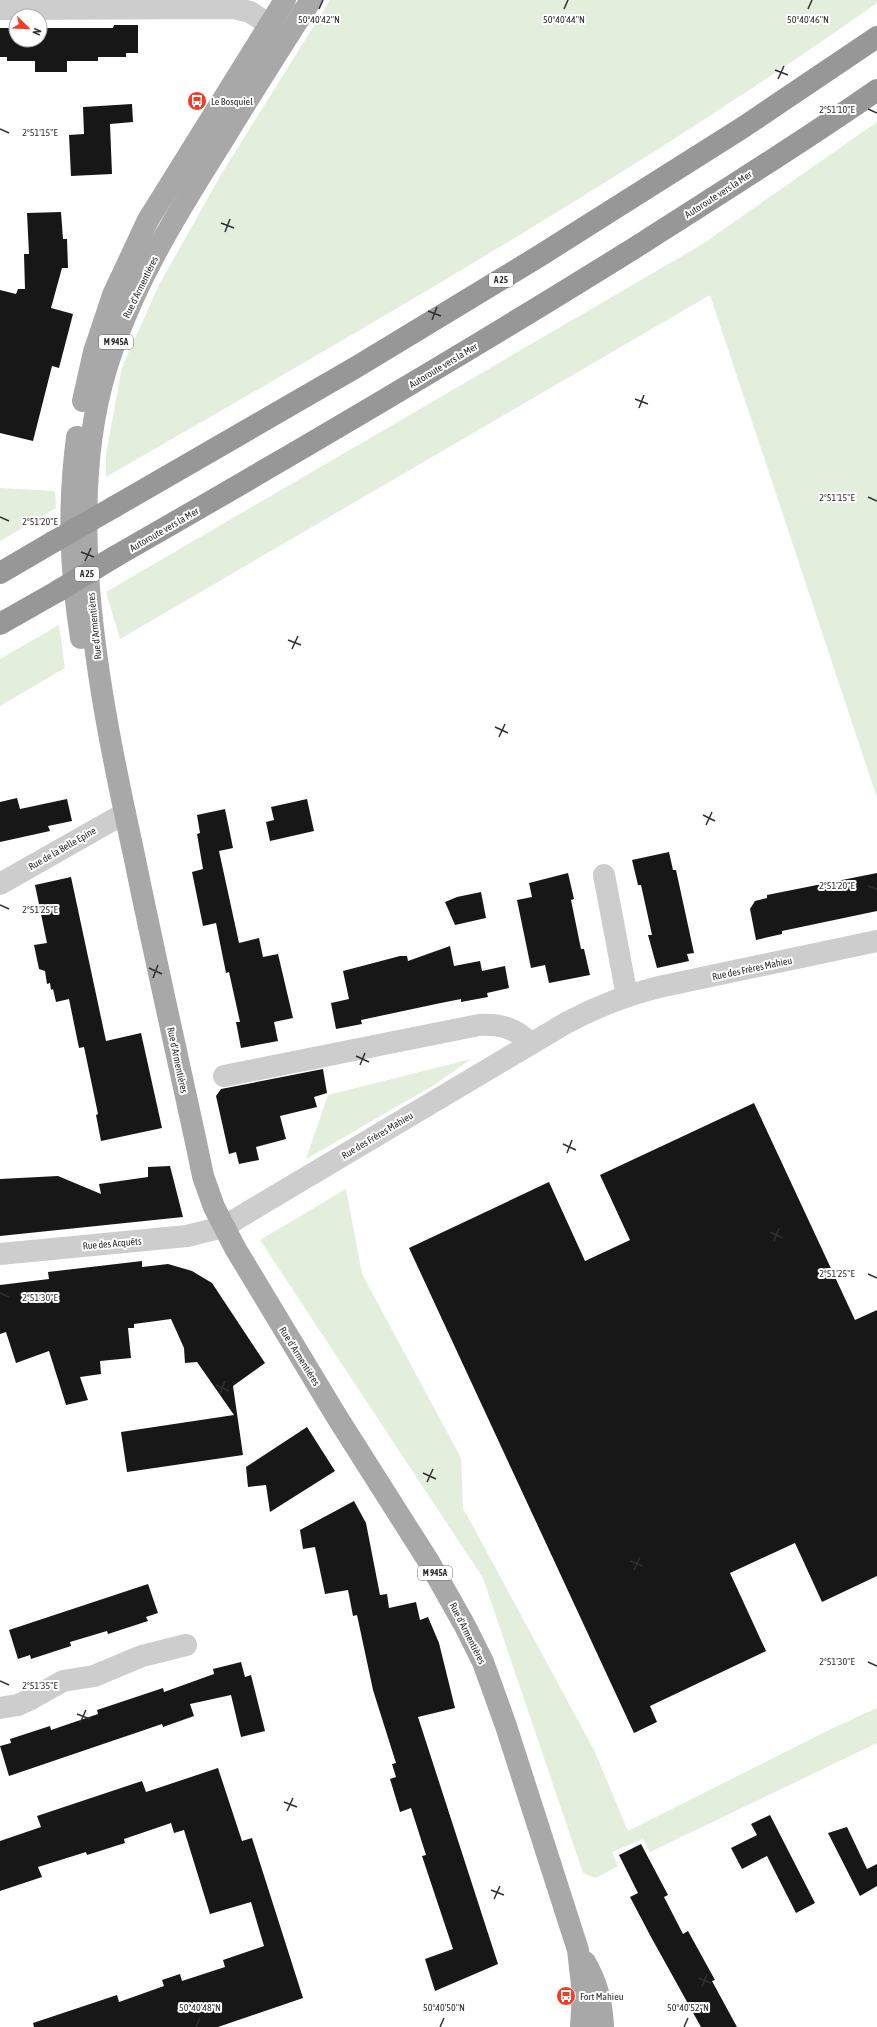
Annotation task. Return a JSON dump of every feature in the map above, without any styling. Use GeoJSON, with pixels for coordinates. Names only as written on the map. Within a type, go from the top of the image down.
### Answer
{"type":"FeatureCollection","features":[{"type":"Feature","properties":{"kind":"highway","name":"A 25"},"geometry":{"type":"LineString","coordinates":[[0,573],[358,366],[541,255],[742,128],[877,37]]}},
{"type":"Feature","properties":{"kind":"highway","name":"Autoroute vers la Mer"},"geometry":{"type":"LineString","coordinates":[[0,624],[365,412],[543,304],[698,208],[877,90]]}},
{"type":"Feature","properties":{"kind":"main road","name":"Rue d'Armentières"},"geometry":{"type":"LineString","coordinates":[[107,731],[91,682],[81,640],[74,589],[71,543],[73,468],[81,409],[94,352],[118,280],[148,220],[285,0]]}},
{"type":"Feature","properties":{"kind":"main road","name":"Rue d'Armentières"},"geometry":{"type":"LineString","coordinates":[[311,0],[190,193],[153,260],[119,332],[104,374],[92,439],[87,512],[91,603],[107,731],[203,1176],[224,1227],[258,1288],[429,1562],[474,1642],[498,1700],[578,1950],[583,1994],[581,2027]]}},
{"type":"Feature","properties":{"kind":"main road","name":"Rue d'Armentières"},"geometry":{"type":"LineString","coordinates":[[578,1950],[598,1989],[602,2007],[603,2027]]}},
{"type":"Feature","properties":{"kind":"street"},"geometry":{"type":"LineString","coordinates":[[0,9],[236,4],[288,37]]}},
{"type":"Feature","properties":{"kind":"street","name":"Rue de la Belle Epine"},"geometry":{"type":"LineString","coordinates":[[0,884],[124,813]]}},
{"type":"Feature","properties":{"kind":"street"},"geometry":{"type":"LineString","coordinates":[[604,875],[627,996]]}},
{"type":"Feature","properties":{"kind":"street","name":"Rue des Frères Mahieu"},"geometry":{"type":"LineString","coordinates":[[224,1227],[581,1015],[627,996],[659,987],[877,941]]}},
{"type":"Feature","properties":{"kind":"street"},"geometry":{"type":"LineString","coordinates":[[224,1076],[479,1025],[491,1024],[513,1029],[521,1034],[531,1044]]}},
{"type":"Feature","properties":{"kind":"street","name":"Rue des Acquêts"},"geometry":{"type":"LineString","coordinates":[[0,1254],[187,1236],[224,1227]]}},
{"type":"Feature","properties":{"kind":"street"},"geometry":{"type":"LineString","coordinates":[[0,1708],[18,1704],[30,1699],[63,1681],[94,1676],[142,1656],[186,1645]]}},
{"type":"Feature","properties":{"kind":"green space"},"geometry":{"type":"Polygon","coordinates":[[[330,0],[877,0],[877,3],[784,67],[594,190],[400,307],[106,477],[106,454],[122,367],[159,285],[222,173],[330,0]]]}},
{"type":"Feature","properties":{"kind":"green space"},"geometry":{"type":"Polygon","coordinates":[[[877,122],[877,798],[710,295],[120,639],[106,592],[701,245],[877,122]]]}},
{"type":"Feature","properties":{"kind":"green space"},"geometry":{"type":"Polygon","coordinates":[[[0,488],[55,491],[56,508],[0,541],[0,488]]]}},
{"type":"Feature","properties":{"kind":"green space"},"geometry":{"type":"Polygon","coordinates":[[[59,625],[65,668],[0,706],[0,659],[59,625]]]}},
{"type":"Feature","properties":{"kind":"green space"},"geometry":{"type":"Polygon","coordinates":[[[471,1059],[434,1085],[306,1159],[328,1095],[471,1059]]]}},
{"type":"Feature","properties":{"kind":"green space"},"geometry":{"type":"Polygon","coordinates":[[[346,1189],[362,1274],[461,1458],[463,1508],[594,1750],[628,1831],[833,1728],[877,1708],[877,1743],[650,1852],[643,1839],[612,1852],[618,1866],[596,1878],[583,1873],[483,1578],[260,1240],[346,1189]]]}},
{"type":"Feature","properties":{"kind":"building"},"geometry":{"type":"Polygon","coordinates":[[[114,25],[138,25],[138,53],[126,53],[126,57],[98,57],[98,61],[67,61],[67,72],[35,72],[35,61],[7,61],[7,57],[0,57],[0,28],[8,28],[8,48],[48,48],[48,28],[113,28],[114,25]]]}},
{"type":"Feature","properties":{"kind":"building"},"geometry":{"type":"Polygon","coordinates":[[[132,104],[133,122],[110,124],[112,174],[71,176],[69,135],[84,134],[83,107],[132,104]]]}},
{"type":"Feature","properties":{"kind":"building"},"geometry":{"type":"Polygon","coordinates":[[[61,212],[63,239],[67,239],[68,268],[62,268],[51,308],[73,314],[59,368],[52,366],[33,441],[0,433],[0,290],[16,294],[18,289],[25,289],[24,254],[29,254],[27,213],[61,212]]]}},
{"type":"Feature","properties":{"kind":"building"},"geometry":{"type":"Polygon","coordinates":[[[17,798],[20,809],[67,799],[72,821],[48,826],[50,831],[0,842],[0,802],[17,798]]]}},
{"type":"Feature","properties":{"kind":"building"},"geometry":{"type":"Polygon","coordinates":[[[307,799],[314,831],[270,841],[266,822],[274,820],[271,807],[307,799]]]}},
{"type":"Feature","properties":{"kind":"building"},"geometry":{"type":"Polygon","coordinates":[[[225,809],[233,848],[219,851],[239,943],[259,938],[263,957],[278,954],[293,1018],[274,1022],[278,1041],[241,1048],[236,1022],[240,1022],[229,972],[226,973],[216,923],[203,926],[192,872],[203,869],[197,834],[200,833],[197,815],[225,809]]]}},
{"type":"Feature","properties":{"kind":"building"},"geometry":{"type":"Polygon","coordinates":[[[669,852],[673,870],[676,870],[694,953],[687,954],[689,961],[657,968],[648,935],[652,935],[641,885],[638,885],[632,860],[669,852]]]}},
{"type":"Feature","properties":{"kind":"building"},"geometry":{"type":"Polygon","coordinates":[[[568,873],[574,899],[571,900],[581,949],[584,949],[590,975],[549,983],[545,965],[531,968],[517,900],[532,897],[529,883],[568,873]]]}},
{"type":"Feature","properties":{"kind":"building"},"geometry":{"type":"Polygon","coordinates":[[[877,873],[877,911],[782,931],[782,934],[756,940],[750,909],[755,901],[767,898],[767,895],[877,873]]]}},
{"type":"Feature","properties":{"kind":"building"},"geometry":{"type":"Polygon","coordinates":[[[71,877],[106,1041],[141,1033],[162,1128],[101,1141],[96,1115],[98,1114],[84,1047],[79,1048],[69,999],[56,1002],[50,983],[47,984],[45,971],[39,969],[34,945],[47,943],[35,885],[71,877]]]}},
{"type":"Feature","properties":{"kind":"building"},"geometry":{"type":"Polygon","coordinates":[[[481,892],[486,918],[455,925],[445,902],[457,897],[481,892]]]}},
{"type":"Feature","properties":{"kind":"building"},"geometry":{"type":"Polygon","coordinates":[[[450,946],[454,966],[480,961],[482,971],[505,966],[509,988],[487,993],[488,997],[461,1002],[461,999],[436,1004],[361,1020],[362,1024],[336,1029],[331,1003],[349,999],[343,971],[400,956],[407,956],[408,961],[450,946]]]}},
{"type":"Feature","properties":{"kind":"building"},"geometry":{"type":"Polygon","coordinates":[[[323,1069],[327,1093],[314,1097],[317,1107],[280,1116],[286,1139],[256,1147],[259,1160],[239,1164],[236,1152],[229,1154],[216,1096],[221,1089],[323,1069]]]}},
{"type":"Feature","properties":{"kind":"building"},"geometry":{"type":"Polygon","coordinates":[[[754,1103],[855,1320],[877,1310],[877,1576],[822,1602],[795,1543],[730,1573],[766,1651],[650,1706],[657,1722],[634,1733],[409,1248],[549,1182],[585,1261],[630,1240],[600,1175],[754,1103]]]}},
{"type":"Feature","properties":{"kind":"building"},"geometry":{"type":"Polygon","coordinates":[[[170,1166],[183,1217],[0,1236],[0,1179],[58,1176],[101,1194],[99,1184],[148,1177],[148,1167],[170,1166]]]}},
{"type":"Feature","properties":{"kind":"building"},"geometry":{"type":"Polygon","coordinates":[[[142,1261],[142,1267],[168,1264],[192,1271],[212,1283],[265,1363],[233,1386],[243,1455],[127,1472],[121,1432],[234,1415],[197,1362],[185,1363],[184,1348],[171,1319],[134,1324],[134,1328],[128,1328],[131,1358],[100,1361],[101,1374],[80,1377],[88,1400],[66,1405],[49,1351],[16,1363],[6,1332],[0,1334],[0,1285],[49,1279],[48,1272],[142,1261]]]}},
{"type":"Feature","properties":{"kind":"building"},"geometry":{"type":"Polygon","coordinates":[[[307,1427],[335,1471],[270,1512],[266,1485],[248,1487],[246,1467],[307,1427]]]}},
{"type":"Feature","properties":{"kind":"building"},"geometry":{"type":"Polygon","coordinates":[[[354,1501],[366,1523],[380,1595],[387,1594],[389,1608],[416,1602],[420,1620],[428,1617],[439,1643],[455,1708],[418,1717],[498,1964],[435,1991],[425,1959],[453,1949],[422,1856],[426,1855],[411,1808],[400,1812],[390,1779],[396,1777],[392,1764],[396,1763],[373,1690],[357,1615],[353,1616],[348,1590],[325,1594],[315,1547],[303,1549],[300,1530],[354,1501]]]}},
{"type":"Feature","properties":{"kind":"building"},"geometry":{"type":"Polygon","coordinates":[[[148,1584],[158,1613],[146,1617],[148,1621],[108,1634],[107,1631],[70,1642],[71,1646],[31,1659],[30,1655],[18,1659],[9,1630],[148,1584]]]}},
{"type":"Feature","properties":{"kind":"building"},"geometry":{"type":"Polygon","coordinates":[[[241,1662],[245,1677],[251,1675],[265,1731],[241,1737],[231,1695],[190,1704],[194,1716],[163,1727],[162,1724],[9,1776],[0,1746],[11,1743],[10,1739],[50,1726],[51,1730],[98,1714],[97,1710],[163,1688],[164,1692],[214,1674],[213,1669],[241,1662]]]}},
{"type":"Feature","properties":{"kind":"building"},"geometry":{"type":"Polygon","coordinates":[[[218,1768],[242,1841],[252,1838],[303,1998],[218,2027],[34,2027],[33,2023],[117,1995],[119,2002],[164,1986],[162,1980],[180,1974],[182,1981],[225,1967],[223,1960],[264,1946],[251,1902],[210,1914],[184,1830],[174,1833],[171,1823],[124,1839],[125,1843],[87,1855],[86,1852],[38,1867],[42,1877],[0,1891],[0,1841],[41,1827],[37,1816],[142,1781],[146,1792],[218,1768]]]}},
{"type":"Feature","properties":{"kind":"building"},"geometry":{"type":"Polygon","coordinates":[[[770,1815],[815,1903],[796,1913],[767,1856],[742,1869],[731,1848],[757,1835],[751,1824],[770,1815]]]}},
{"type":"Feature","properties":{"kind":"building"},"geometry":{"type":"Polygon","coordinates":[[[847,1827],[867,1869],[877,1864],[877,1886],[860,1896],[828,1833],[847,1827]]]}},
{"type":"Feature","properties":{"kind":"building"},"geometry":{"type":"Polygon","coordinates":[[[641,1844],[668,1895],[664,1897],[683,1934],[688,1931],[715,1980],[712,1981],[737,2027],[701,2027],[630,1897],[638,1893],[619,1855],[641,1844]]]}},
{"type":"Feature","properties":{"kind":"place","name":"Le Bosquiel"},"geometry":{"type":"Point","coordinates":[197,101]}},
{"type":"Feature","properties":{"kind":"place","name":"Fort Mahieu"},"geometry":{"type":"Point","coordinates":[566,1996]}}]}
